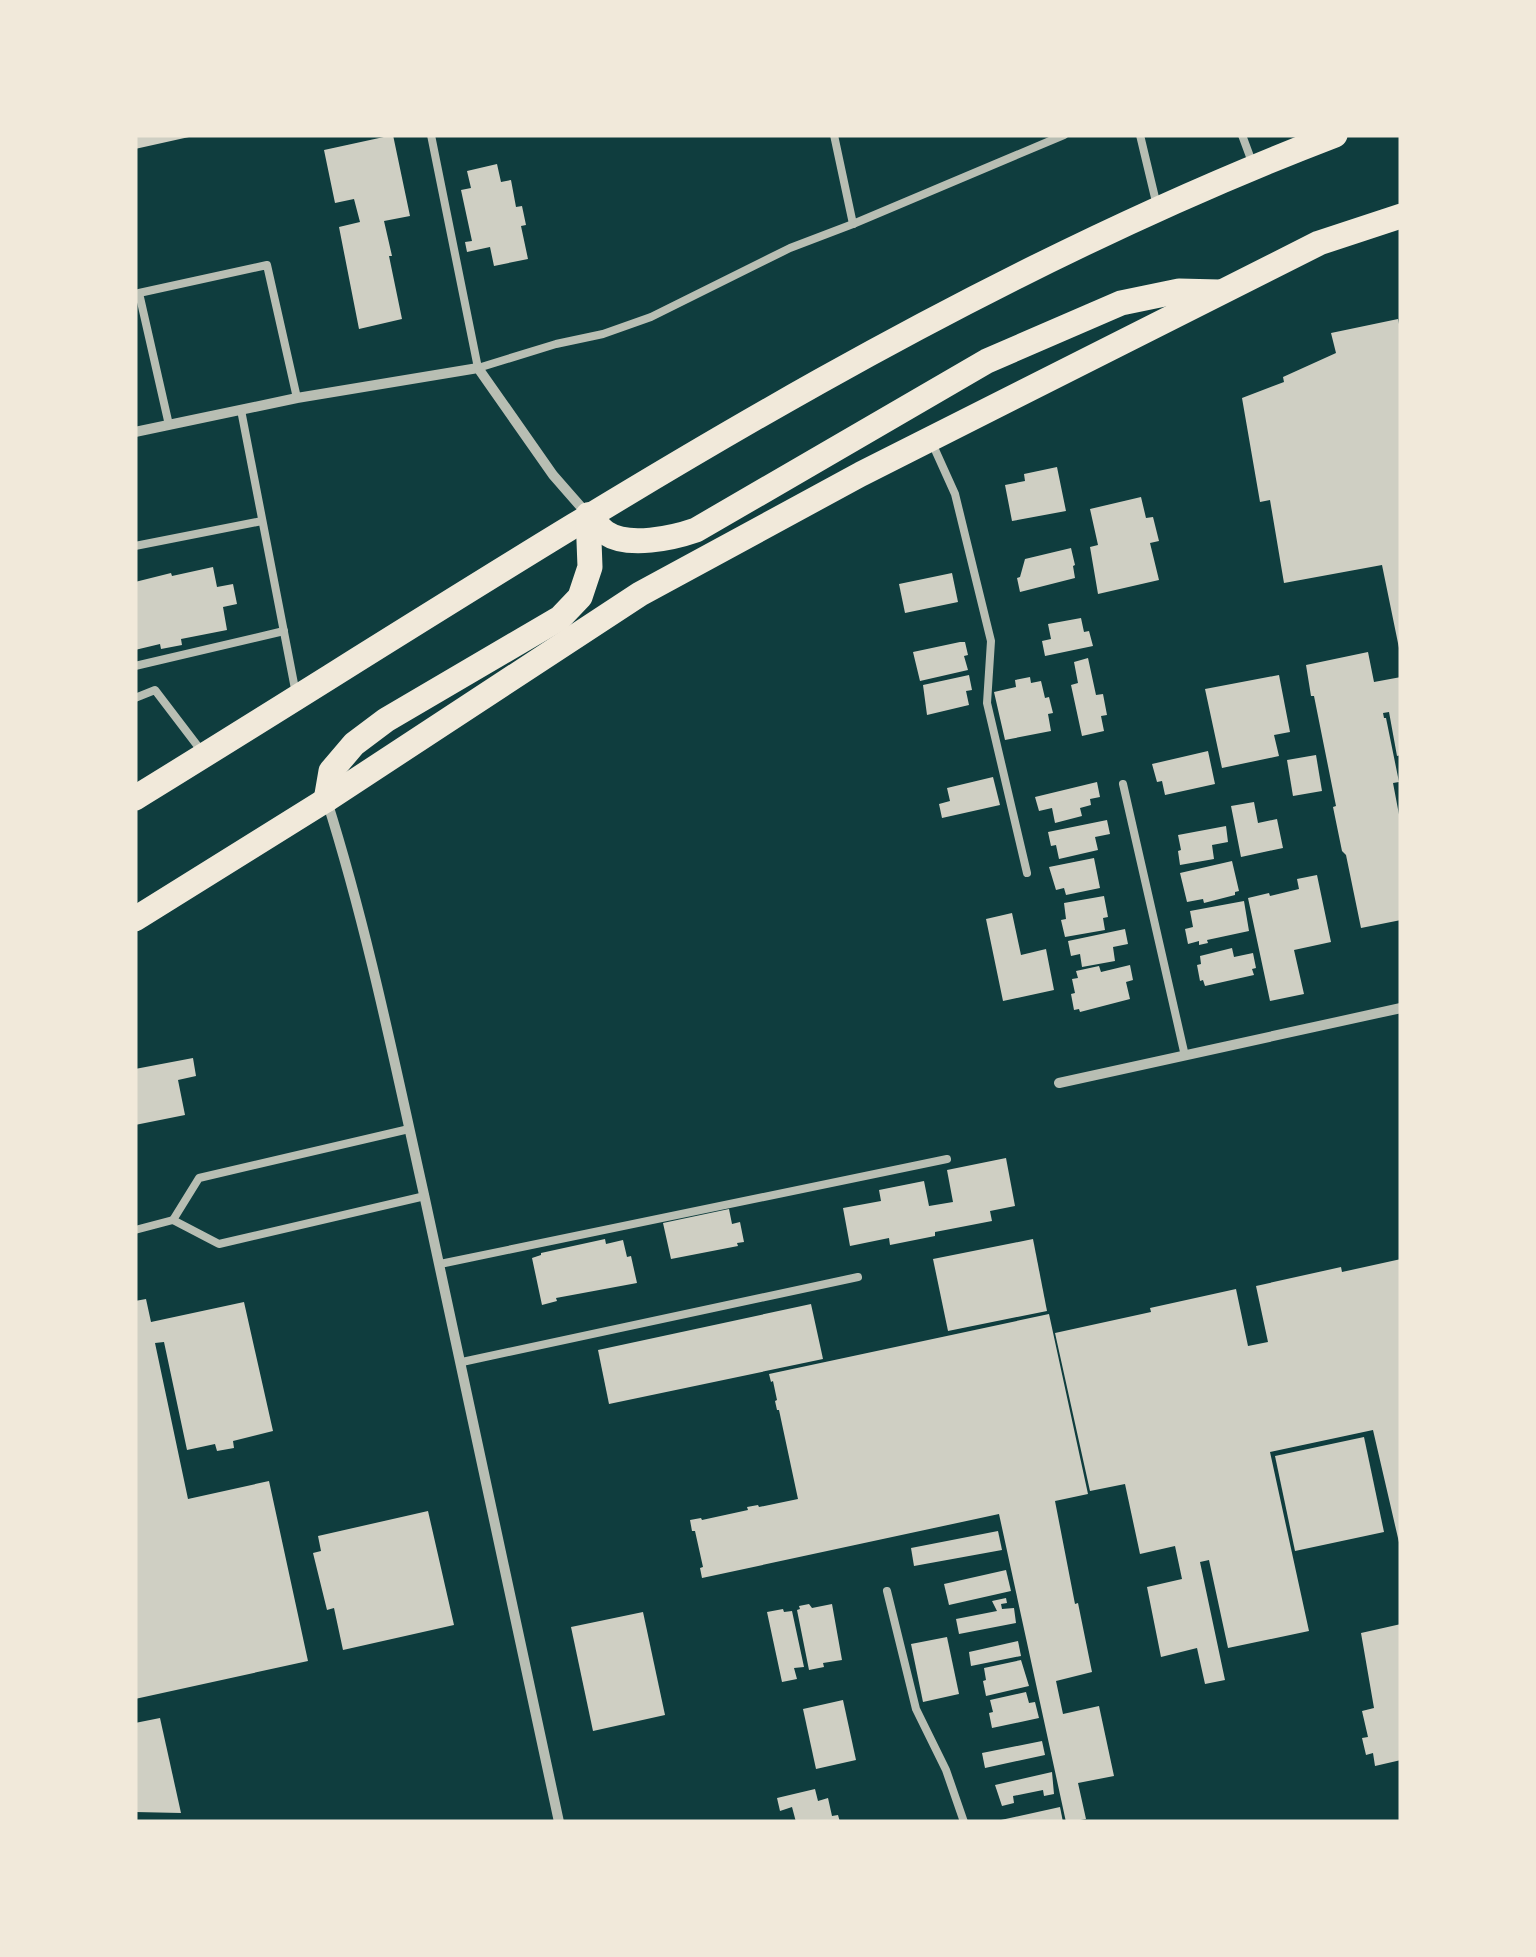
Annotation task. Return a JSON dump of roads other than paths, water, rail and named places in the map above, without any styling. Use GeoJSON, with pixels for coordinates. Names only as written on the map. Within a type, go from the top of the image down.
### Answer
{"type":"FeatureCollection","features":[{"type":"Feature","properties":{"kind":"main road"},"geometry":{"type":"LineString","coordinates":[[135,798],[588,515],[803,390],[1004,281],[1253,166],[1335,135]]}},
{"type":"Feature","properties":{"kind":"main road"},"geometry":{"type":"LineString","coordinates":[[135,919],[326,800],[640,594],[860,474],[1319,243],[1401,216]]}},
{"type":"Feature","properties":{"kind":"main road"},"geometry":{"type":"LineString","coordinates":[[588,515],[607,534],[626,541],[677,537],[696,530],[987,361],[1121,303],[1179,291],[1222,292]]}},
{"type":"Feature","properties":{"kind":"main road"},"geometry":{"type":"LineString","coordinates":[[326,800],[331,771],[354,744],[386,720],[560,618],[580,597],[590,567],[588,515]]}},
{"type":"Feature","properties":{"kind":"street"},"geometry":{"type":"LineString","coordinates":[[135,432],[296,398],[478,368],[553,475],[588,515]]}},
{"type":"Feature","properties":{"kind":"street"},"geometry":{"type":"LineString","coordinates":[[326,800],[350,874],[410,1129],[558,1822]]}},
{"type":"Feature","properties":{"kind":"street"},"geometry":{"type":"LineString","coordinates":[[1059,1083],[1401,1008]]}},
{"type":"Feature","properties":{"kind":"lane"},"geometry":{"type":"LineString","coordinates":[[431,135],[478,368],[651,317],[790,248],[1064,135]]}},
{"type":"Feature","properties":{"kind":"lane"},"geometry":{"type":"LineString","coordinates":[[834,135],[853,224]]}},
{"type":"Feature","properties":{"kind":"lane"},"geometry":{"type":"LineString","coordinates":[[1140,135],[1158,210]]}},
{"type":"Feature","properties":{"kind":"lane"},"geometry":{"type":"LineString","coordinates":[[1242,135],[1253,166]]}},
{"type":"Feature","properties":{"kind":"lane"},"geometry":{"type":"LineString","coordinates":[[169,425],[139,293],[267,265],[296,398]]}},
{"type":"Feature","properties":{"kind":"lane"},"geometry":{"type":"LineString","coordinates":[[241,410],[296,699]]}},
{"type":"Feature","properties":{"kind":"lane"},"geometry":{"type":"LineString","coordinates":[[930,439],[955,494],[992,641],[987,703],[1028,873]]}},
{"type":"Feature","properties":{"kind":"lane"},"geometry":{"type":"LineString","coordinates":[[135,546],[262,521]]}},
{"type":"Feature","properties":{"kind":"lane"},"geometry":{"type":"LineString","coordinates":[[135,666],[284,632]]}},
{"type":"Feature","properties":{"kind":"lane"},"geometry":{"type":"LineString","coordinates":[[135,698],[155,690],[204,756]]}},
{"type":"Feature","properties":{"kind":"lane"},"geometry":{"type":"LineString","coordinates":[[1124,784],[1184,1056]]}},
{"type":"Feature","properties":{"kind":"lane"},"geometry":{"type":"LineString","coordinates":[[174,1220],[199,1178],[410,1129]]}},
{"type":"Feature","properties":{"kind":"lane"},"geometry":{"type":"LineString","coordinates":[[440,1264],[947,1159]]}},
{"type":"Feature","properties":{"kind":"lane"},"geometry":{"type":"LineString","coordinates":[[135,1230],[174,1220],[219,1244],[424,1196]]}},
{"type":"Feature","properties":{"kind":"lane"},"geometry":{"type":"LineString","coordinates":[[462,1362],[858,1278]]}},
{"type":"Feature","properties":{"kind":"lane"},"geometry":{"type":"LineString","coordinates":[[887,1591],[916,1709],[946,1770],[964,1822]]}}]}
